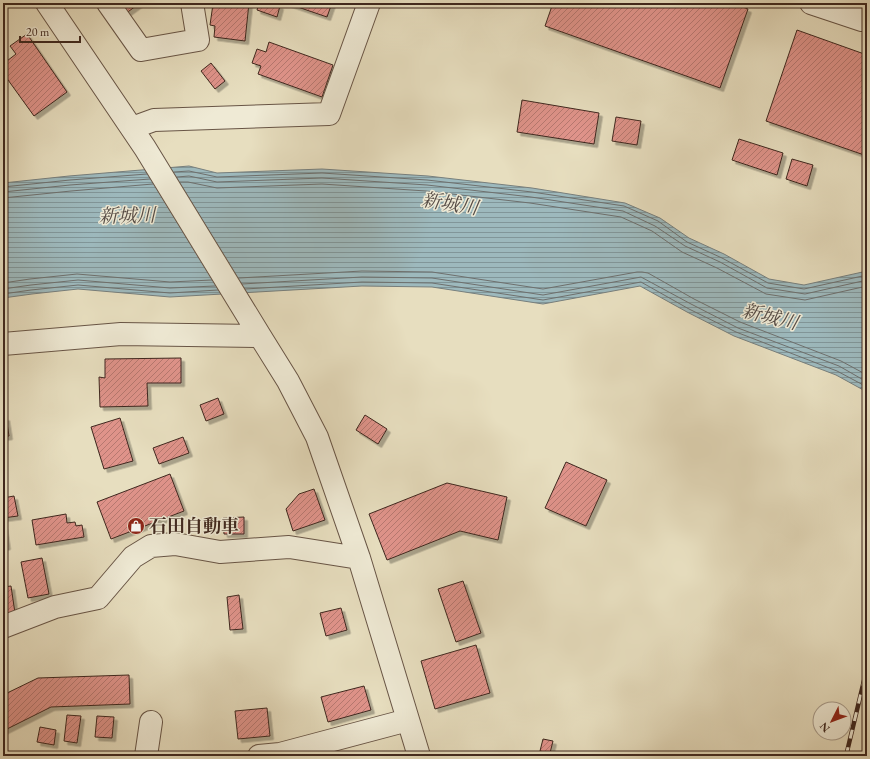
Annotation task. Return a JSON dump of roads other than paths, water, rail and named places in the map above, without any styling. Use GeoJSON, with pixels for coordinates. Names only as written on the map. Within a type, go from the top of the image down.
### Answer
{"type":"FeatureCollection","features":[{"type":"Feature","properties":{"kind":"street"},"geometry":{"type":"LineString","coordinates":[[47,3],[145,148],[288,380],[317,437],[359,558],[419,756]]}},
{"type":"Feature","properties":{"kind":"street"},"geometry":{"type":"LineString","coordinates":[[108,3],[141,50],[198,40],[192,3]]}},
{"type":"Feature","properties":{"kind":"street"},"geometry":{"type":"LineString","coordinates":[[132,128],[154,120],[329,114],[369,3]]}},
{"type":"Feature","properties":{"kind":"street"},"geometry":{"type":"LineString","coordinates":[[810,3],[862,20],[867,3]]}},
{"type":"Feature","properties":{"kind":"street"},"geometry":{"type":"LineString","coordinates":[[3,344],[121,334],[257,331]]}},
{"type":"Feature","properties":{"kind":"street"},"geometry":{"type":"LineString","coordinates":[[3,627],[55,608],[98,598],[133,557],[151,546],[175,544],[220,552],[289,547],[359,558]]}},
{"type":"Feature","properties":{"kind":"street"},"geometry":{"type":"LineString","coordinates":[[259,756],[281,755],[408,720]]}},
{"type":"Feature","properties":{"kind":"street"},"geometry":{"type":"LineString","coordinates":[[146,756],[150,722]]}},
{"type":"Feature","properties":{"kind":"water","name":"新城川"},"geometry":{"type":"Polygon","coordinates":[[[189,166],[217,173],[322,169],[428,176],[532,188],[625,203],[660,218],[689,238],[724,254],[769,279],[804,285],[867,271],[867,392],[836,375],[734,336],[640,286],[543,304],[432,287],[362,286],[170,297],[78,289],[3,298],[3,183],[189,166]]]}},
{"type":"Feature","properties":{"kind":"railway"},"geometry":{"type":"LineString","coordinates":[[846,756],[867,668]]}},
{"type":"Feature","properties":{"kind":"place","name":"石田自動車"},"geometry":{"type":"Point","coordinates":[136,526]}}]}
